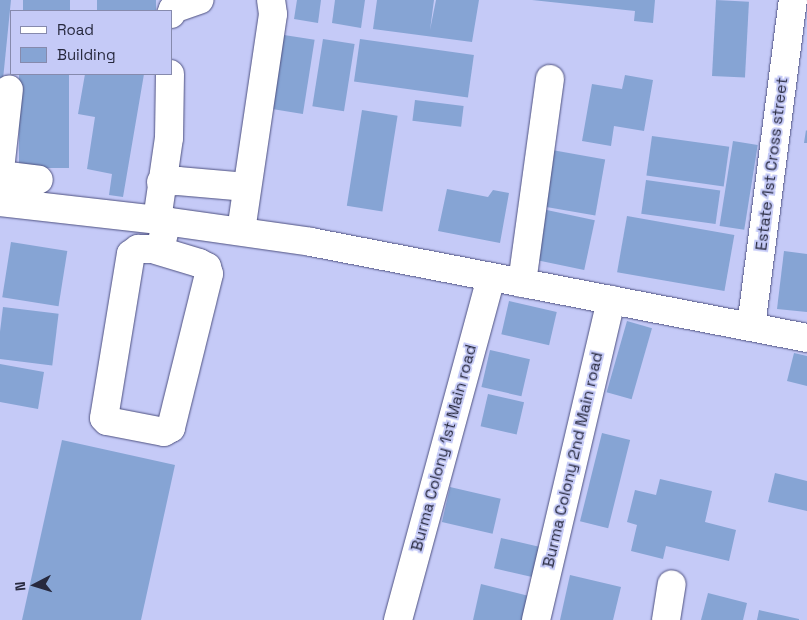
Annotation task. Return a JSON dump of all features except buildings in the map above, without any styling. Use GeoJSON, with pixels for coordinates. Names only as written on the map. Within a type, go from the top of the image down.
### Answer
{"type":"FeatureCollection","features":[{"type":"Feature","properties":{"kind":"street"},"geometry":{"type":"LineString","coordinates":[[172,11],[173,8],[199,0]]}},
{"type":"Feature","properties":{"kind":"street"},"geometry":{"type":"LineString","coordinates":[[241,232],[272,14],[271,0]]}},
{"type":"Feature","properties":{"kind":"street","name":"Estate 1st Cross street"},"geometry":{"type":"LineString","coordinates":[[751,327],[793,0]]}},
{"type":"Feature","properties":{"kind":"street"},"geometry":{"type":"LineString","coordinates":[[156,250],[199,263],[207,267],[209,274],[171,428],[164,432],[107,421],[104,418],[131,254],[138,250],[156,250],[163,246],[161,182],[169,138],[170,75]]}},
{"type":"Feature","properties":{"kind":"street"},"geometry":{"type":"LineString","coordinates":[[522,283],[550,79]]}},
{"type":"Feature","properties":{"kind":"street"},"geometry":{"type":"LineString","coordinates":[[0,170],[9,89]]}},
{"type":"Feature","properties":{"kind":"street"},"geometry":{"type":"LineString","coordinates":[[0,175],[39,180]]}},
{"type":"Feature","properties":{"kind":"street"},"geometry":{"type":"LineString","coordinates":[[161,182],[178,181],[247,187]]}},
{"type":"Feature","properties":{"kind":"street"},"geometry":{"type":"LineString","coordinates":[[0,202],[162,220],[311,242],[807,338]]}},
{"type":"Feature","properties":{"kind":"street","name":"Burma Colony 1st Main road"},"geometry":{"type":"LineString","coordinates":[[398,620],[491,277]]}},
{"type":"Feature","properties":{"kind":"street","name":"Burma Colony 2nd Main road"},"geometry":{"type":"LineString","coordinates":[[536,620],[611,300]]}},
{"type":"Feature","properties":{"kind":"street"},"geometry":{"type":"LineString","coordinates":[[666,620],[672,584]]}}]}
